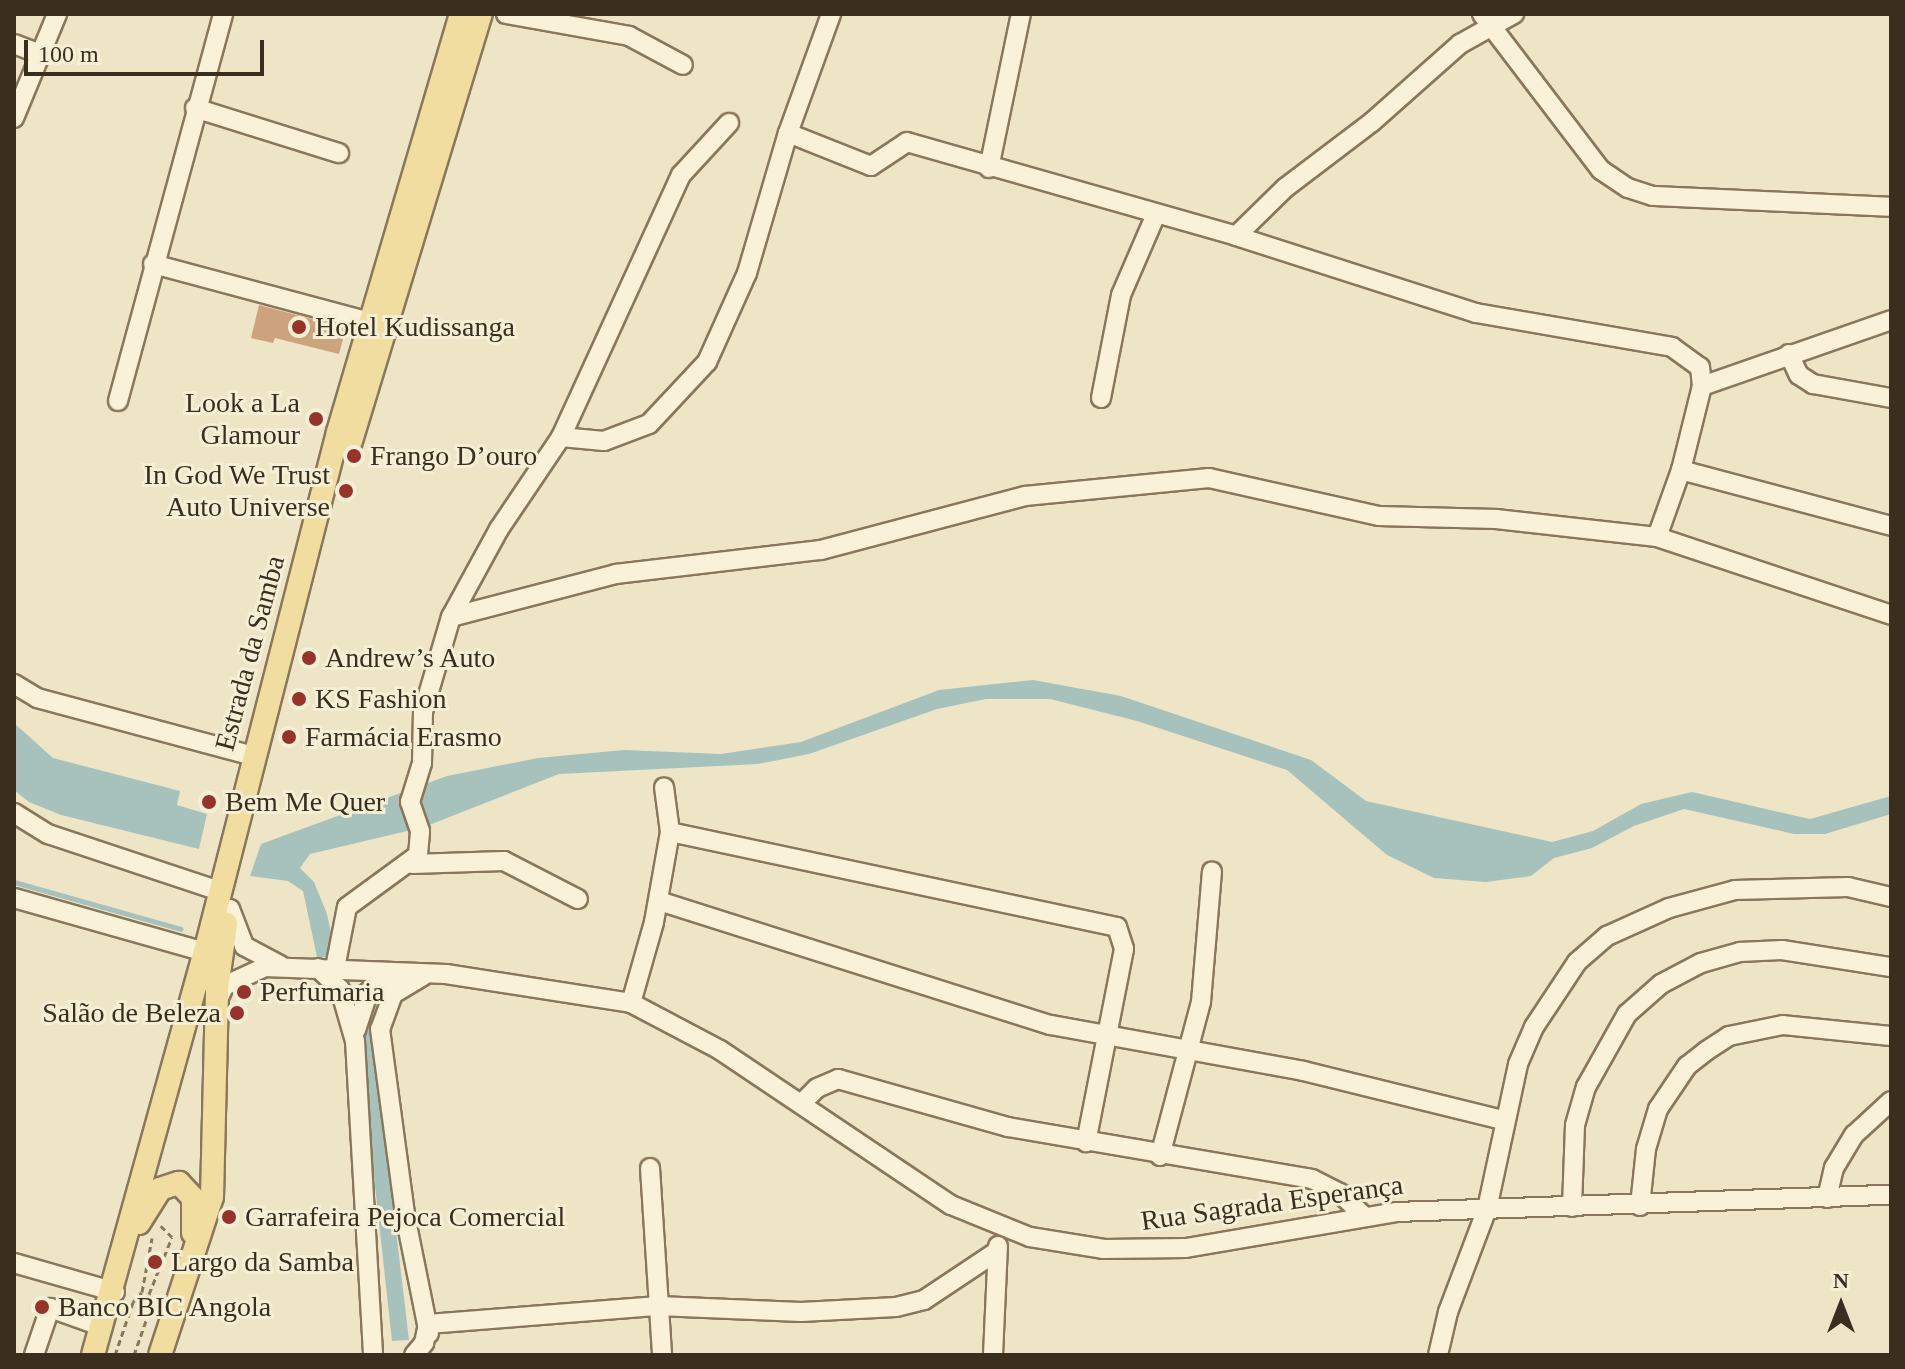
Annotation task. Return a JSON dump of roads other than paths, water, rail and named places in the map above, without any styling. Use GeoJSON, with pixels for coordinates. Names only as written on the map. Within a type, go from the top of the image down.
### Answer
{"type":"FeatureCollection","features":[{"type":"Feature","properties":{"kind":"main road","name":"Estrada da Samba"},"geometry":{"type":"LineString","coordinates":[[241,833],[254,756],[369,322],[461,14]]}},
{"type":"Feature","properties":{"kind":"main road","name":"Estrada da Samba"},"geometry":{"type":"LineString","coordinates":[[93,1355],[115,1292],[147,1155],[205,952],[227,889],[402,260],[481,14]]}},
{"type":"Feature","properties":{"kind":"main road","name":"Estrada da Samba"},"geometry":{"type":"LineString","coordinates":[[160,1355],[190,1269],[216,1172],[216,1005],[227,889]]}},
{"type":"Feature","properties":{"kind":"main road"},"geometry":{"type":"LineString","coordinates":[[125,1253],[160,1189],[179,1183],[193,1198],[190,1269]]}},
{"type":"Feature","properties":{"kind":"street"},"geometry":{"type":"LineString","coordinates":[[14,118],[57,14]]}},
{"type":"Feature","properties":{"kind":"street"},"geometry":{"type":"LineString","coordinates":[[118,401],[195,108],[223,14]]}},
{"type":"Feature","properties":{"kind":"street"},"geometry":{"type":"LineString","coordinates":[[506,14],[629,36],[683,65]]}},
{"type":"Feature","properties":{"kind":"street"},"geometry":{"type":"LineString","coordinates":[[579,25],[597,14]]}},
{"type":"Feature","properties":{"kind":"street"},"geometry":{"type":"LineString","coordinates":[[561,437],[604,441],[649,424],[707,362],[750,263],[788,133],[831,14]]}},
{"type":"Feature","properties":{"kind":"street"},"geometry":{"type":"LineString","coordinates":[[989,168],[1021,14]]}},
{"type":"Feature","properties":{"kind":"street"},"geometry":{"type":"LineString","coordinates":[[1236,236],[1285,188],[1486,19],[1514,14]]}},
{"type":"Feature","properties":{"kind":"street"},"geometry":{"type":"LineString","coordinates":[[1486,19],[1601,170],[1628,188],[1653,196],[1891,207]]}},
{"type":"Feature","properties":{"kind":"street"},"geometry":{"type":"LineString","coordinates":[[14,44],[42,55]]}},
{"type":"Feature","properties":{"kind":"street"},"geometry":{"type":"LineString","coordinates":[[195,108],[339,153]]}},
{"type":"Feature","properties":{"kind":"street"},"geometry":{"type":"LineString","coordinates":[[412,864],[416,821],[414,784],[422,763],[423,712],[451,617],[499,529],[561,437],[681,175],[729,123]]}},
{"type":"Feature","properties":{"kind":"street"},"geometry":{"type":"LineString","coordinates":[[788,133],[871,166],[882,164],[895,146],[907,142],[989,168],[1236,236],[1476,313],[1649,339],[1692,357],[1700,367],[1702,386],[1681,470],[1657,537]]}},
{"type":"Feature","properties":{"kind":"street"},"geometry":{"type":"LineString","coordinates":[[1101,398],[1121,295],[1156,214]]}},
{"type":"Feature","properties":{"kind":"street"},"geometry":{"type":"LineString","coordinates":[[153,264],[369,322]]}},
{"type":"Feature","properties":{"kind":"street"},"geometry":{"type":"LineString","coordinates":[[1702,386],[1891,320]]}},
{"type":"Feature","properties":{"kind":"street"},"geometry":{"type":"LineString","coordinates":[[1789,354],[1799,375],[1813,384],[1891,398]]}},
{"type":"Feature","properties":{"kind":"street"},"geometry":{"type":"LineString","coordinates":[[1681,470],[1891,526]]}},
{"type":"Feature","properties":{"kind":"street"},"geometry":{"type":"LineString","coordinates":[[451,617],[616,574],[821,550],[1025,496],[1187,479],[1230,481],[1379,516],[1496,519],[1657,537],[1891,615]]}},
{"type":"Feature","properties":{"kind":"street"},"geometry":{"type":"LineString","coordinates":[[14,684],[37,698],[254,756]]}},
{"type":"Feature","properties":{"kind":"street"},"geometry":{"type":"LineString","coordinates":[[631,1003],[659,901],[670,832],[664,787]]}},
{"type":"Feature","properties":{"kind":"street"},"geometry":{"type":"LineString","coordinates":[[14,813],[48,834],[227,889],[244,946],[286,968]]}},
{"type":"Feature","properties":{"kind":"street"},"geometry":{"type":"LineString","coordinates":[[670,832],[1117,927],[1124,949],[1086,1142]]}},
{"type":"Feature","properties":{"kind":"street"},"geometry":{"type":"LineString","coordinates":[[373,1355],[369,1335],[366,1170],[355,1041],[340,989],[327,968],[347,907],[412,864],[504,861],[578,899]]}},
{"type":"Feature","properties":{"kind":"street"},"geometry":{"type":"LineString","coordinates":[[1160,1156],[1191,1050],[1201,1002],[1212,871]]}},
{"type":"Feature","properties":{"kind":"street"},"geometry":{"type":"LineString","coordinates":[[1438,1355],[1448,1312],[1487,1209],[1503,1120],[1534,1027],[1577,962],[1607,936],[1669,908],[1735,890],[1848,887],[1891,897]]}},
{"type":"Feature","properties":{"kind":"street"},"geometry":{"type":"LineString","coordinates":[[14,898],[205,952]]}},
{"type":"Feature","properties":{"kind":"street"},"geometry":{"type":"LineString","coordinates":[[659,901],[1051,1025],[1191,1050],[1503,1120]]}},
{"type":"Feature","properties":{"kind":"street"},"geometry":{"type":"LineString","coordinates":[[1572,1207],[1575,1125],[1586,1087],[1627,1014],[1661,984],[1701,963],[1740,952],[1782,950],[1891,967]]}},
{"type":"Feature","properties":{"kind":"street","name":"Rua Sagrada Esperança"},"geometry":{"type":"LineString","coordinates":[[216,1005],[224,986],[242,974],[286,968],[446,974],[631,1003],[677,1024],[802,1103],[898,1173],[1002,1228],[1058,1243],[1159,1250],[1364,1216],[1891,1195]]}},
{"type":"Feature","properties":{"kind":"street"},"geometry":{"type":"LineString","coordinates":[[355,1041],[361,1001],[368,992],[391,976],[406,972]]}},
{"type":"Feature","properties":{"kind":"street"},"geometry":{"type":"LineString","coordinates":[[430,1355],[428,1324],[405,1215],[380,1029],[385,1006],[405,983],[446,974]]}},
{"type":"Feature","properties":{"kind":"street"},"geometry":{"type":"LineString","coordinates":[[1640,1206],[1646,1149],[1658,1109],[1687,1066],[1706,1051],[1729,1036],[1783,1025],[1891,1036]]}},
{"type":"Feature","properties":{"kind":"street"},"geometry":{"type":"LineString","coordinates":[[802,1103],[817,1088],[838,1079],[1008,1127],[1160,1156],[1312,1179],[1340,1193],[1364,1216]]}},
{"type":"Feature","properties":{"kind":"street"},"geometry":{"type":"LineString","coordinates":[[1827,1198],[1834,1168],[1854,1135],[1891,1101]]}},
{"type":"Feature","properties":{"kind":"street"},"geometry":{"type":"LineString","coordinates":[[650,1168],[662,1355]]}},
{"type":"Feature","properties":{"kind":"street"},"geometry":{"type":"LineString","coordinates":[[993,1355],[996,1252],[1002,1228]]}},
{"type":"Feature","properties":{"kind":"street"},"geometry":{"type":"LineString","coordinates":[[428,1324],[658,1306],[801,1312],[896,1307],[924,1300],[996,1252]]}},
{"type":"Feature","properties":{"kind":"street"},"geometry":{"type":"LineString","coordinates":[[14,1263],[115,1292]]}},
{"type":"Feature","properties":{"kind":"street"},"geometry":{"type":"LineString","coordinates":[[34,1355],[50,1308],[103,1327]]}},
{"type":"Feature","properties":{"kind":"street"},"geometry":{"type":"LineString","coordinates":[[414,1355],[424,1343],[428,1324]]}},
{"type":"Feature","properties":{"kind":"street"},"geometry":{"type":"LineString","coordinates":[[369,1335],[384,1355]]}},
{"type":"Feature","properties":{"kind":"water"},"geometry":{"type":"Polygon","coordinates":[[[1033,680],[1121,696],[1311,760],[1366,801],[1552,842],[1593,831],[1641,804],[1692,792],[1810,819],[1891,796],[1891,814],[1825,834],[1794,834],[1684,809],[1634,826],[1592,848],[1554,858],[1531,876],[1486,882],[1434,878],[1387,855],[1287,770],[1137,721],[1050,699],[986,699],[937,709],[809,754],[758,764],[559,774],[424,827],[310,854],[300,868],[314,882],[327,914],[336,957],[317,957],[303,891],[288,881],[250,876],[261,844],[447,776],[538,758],[624,750],[721,754],[801,742],[939,690],[1033,680]]]}},
{"type":"Feature","properties":{"kind":"water"},"geometry":{"type":"Polygon","coordinates":[[[14,723],[53,758],[180,791],[177,805],[207,814],[199,849],[61,815],[29,802],[14,790],[14,723]]]}},
{"type":"Feature","properties":{"kind":"water"},"geometry":{"type":"Polygon","coordinates":[[[371,1020],[409,1340],[392,1341],[357,1022],[371,1020]]]}},
{"type":"Feature","properties":{"kind":"waterway"},"geometry":{"type":"LineString","coordinates":[[14,882],[181,929]]}},
{"type":"Feature","properties":{"kind":"place","name":"Hotel Kudissanga"},"geometry":{"type":"Point","coordinates":[299,327]}},
{"type":"Feature","properties":{"kind":"place","name":"Look a La Glamour"},"geometry":{"type":"Point","coordinates":[316,419]}},
{"type":"Feature","properties":{"kind":"place","name":"Frango D’ouro"},"geometry":{"type":"Point","coordinates":[354,456]}},
{"type":"Feature","properties":{"kind":"place","name":"In God We Trust Auto Universe"},"geometry":{"type":"Point","coordinates":[346,491]}},
{"type":"Feature","properties":{"kind":"place","name":"Andrew’s Auto"},"geometry":{"type":"Point","coordinates":[309,658]}},
{"type":"Feature","properties":{"kind":"place","name":"KS Fashion"},"geometry":{"type":"Point","coordinates":[299,699]}},
{"type":"Feature","properties":{"kind":"place","name":"Farmácia Erasmo"},"geometry":{"type":"Point","coordinates":[289,737]}},
{"type":"Feature","properties":{"kind":"place","name":"Bem Me Quer"},"geometry":{"type":"Point","coordinates":[209,802]}},
{"type":"Feature","properties":{"kind":"place","name":"Perfumaria"},"geometry":{"type":"Point","coordinates":[244,992]}},
{"type":"Feature","properties":{"kind":"place","name":"Salão de Beleza"},"geometry":{"type":"Point","coordinates":[237,1013]}},
{"type":"Feature","properties":{"kind":"place","name":"Garrafeira Pejoca Comercial"},"geometry":{"type":"Point","coordinates":[229,1217]}},
{"type":"Feature","properties":{"kind":"place","name":"Largo da Samba"},"geometry":{"type":"Point","coordinates":[155,1262]}},
{"type":"Feature","properties":{"kind":"place","name":"Banco BIC Angola"},"geometry":{"type":"Point","coordinates":[42,1307]}}]}
